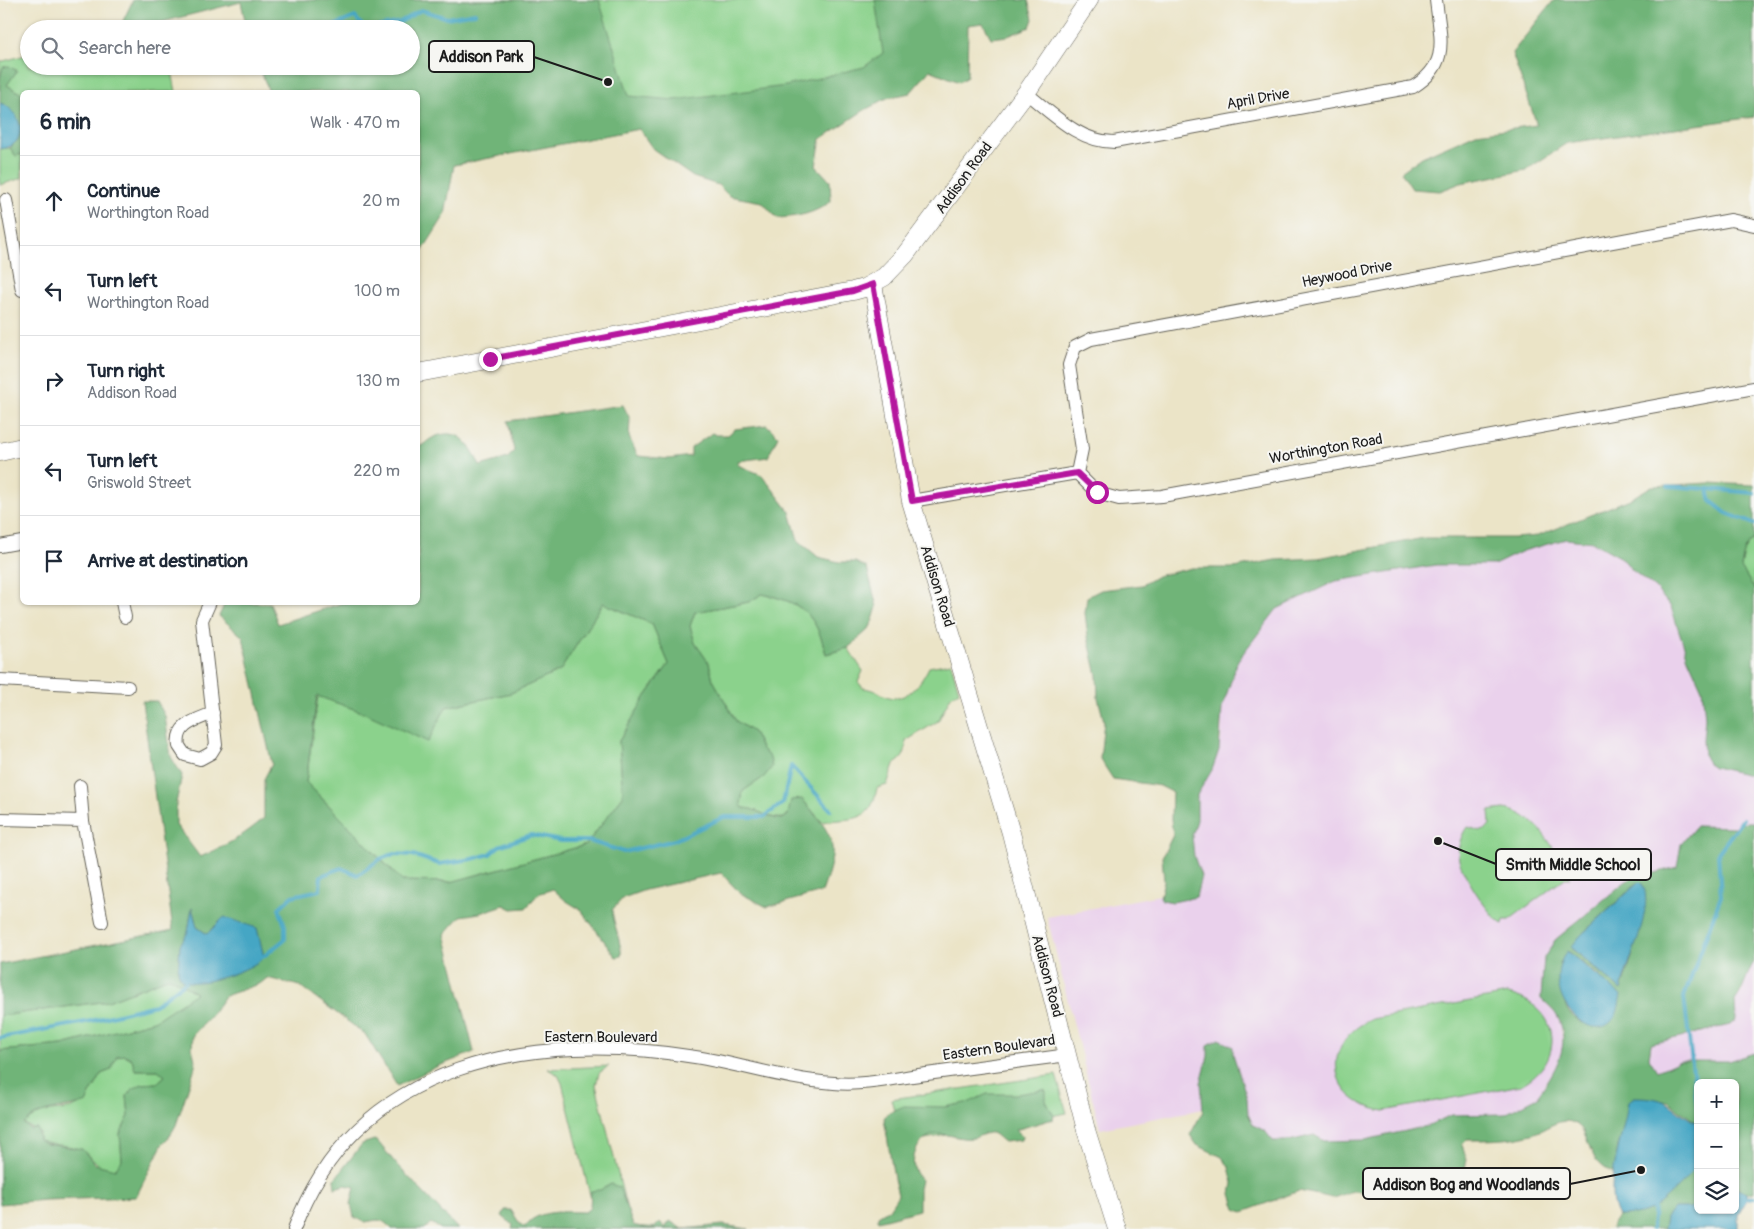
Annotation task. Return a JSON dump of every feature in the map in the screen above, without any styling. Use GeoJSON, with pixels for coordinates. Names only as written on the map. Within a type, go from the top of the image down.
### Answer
{"type":"FeatureCollection","features":[{"type":"Feature","properties":{"kind":"main road","name":"Addison Road"},"geometry":{"type":"LineString","coordinates":[[1089,0],[1026,93],[912,247],[893,269],[873,284],[912,501],[990,760],[1086,1130],[1117,1229]]}},
{"type":"Feature","properties":{"kind":"main road"},"geometry":{"type":"LineString","coordinates":[[420,372],[853,291],[873,284]]}},
{"type":"Feature","properties":{"kind":"main road"},"geometry":{"type":"LineString","coordinates":[[0,452],[20,447]]}},
{"type":"Feature","properties":{"kind":"street","name":"April Drive"},"geometry":{"type":"LineString","coordinates":[[1026,93],[1082,136],[1099,142],[1114,142],[1413,87],[1426,79],[1436,67],[1441,52],[1436,0]]}},
{"type":"Feature","properties":{"kind":"street"},"geometry":{"type":"LineString","coordinates":[[6,200],[20,279]]}},
{"type":"Feature","properties":{"kind":"street","name":"Heywood Drive"},"geometry":{"type":"LineString","coordinates":[[1077,473],[1082,449],[1069,365],[1075,347],[1091,339],[1731,220],[1754,224]]}},
{"type":"Feature","properties":{"kind":"street","name":"Worthington Road"},"geometry":{"type":"LineString","coordinates":[[1077,473],[1097,492],[1119,499],[1162,496],[1754,388]]}},
{"type":"Feature","properties":{"kind":"street"},"geometry":{"type":"LineString","coordinates":[[912,501],[1077,473]]}},
{"type":"Feature","properties":{"kind":"street"},"geometry":{"type":"LineString","coordinates":[[0,546],[20,542]]}},
{"type":"Feature","properties":{"kind":"street"},"geometry":{"type":"LineString","coordinates":[[123,605],[125,617]]}},
{"type":"Feature","properties":{"kind":"street"},"geometry":{"type":"LineString","coordinates":[[209,605],[202,620],[213,713]]}},
{"type":"Feature","properties":{"kind":"street"},"geometry":{"type":"LineString","coordinates":[[0,680],[128,687]]}},
{"type":"Feature","properties":{"kind":"street"},"geometry":{"type":"LineString","coordinates":[[80,786],[83,821],[102,922]]}},
{"type":"Feature","properties":{"kind":"street"},"geometry":{"type":"LineString","coordinates":[[0,818],[83,821]]}},
{"type":"Feature","properties":{"kind":"street","name":"Eastern Boulevard"},"geometry":{"type":"LineString","coordinates":[[294,1229],[314,1185],[333,1158],[357,1131],[378,1112],[418,1084],[462,1066],[492,1058],[525,1053],[624,1050],[695,1057],[786,1078],[836,1084],[877,1081],[1068,1055]]}},
{"type":"Feature","properties":{"kind":"shaded area"},"geometry":{"type":"Polygon","coordinates":[[[1566,539],[1593,542],[1622,558],[1632,570],[1655,588],[1671,607],[1688,658],[1702,689],[1705,717],[1704,756],[1754,776],[1754,822],[1746,822],[1735,827],[1696,826],[1681,844],[1677,867],[1655,873],[1643,872],[1625,882],[1555,940],[1543,970],[1541,999],[1557,1015],[1561,1026],[1563,1049],[1558,1064],[1538,1095],[1540,1096],[1505,1114],[1451,1115],[1428,1126],[1365,1140],[1324,1141],[1315,1135],[1289,1141],[1273,1141],[1265,1131],[1253,1125],[1248,1114],[1247,1098],[1233,1054],[1233,1047],[1208,1056],[1201,1083],[1203,1109],[1100,1129],[1047,917],[1160,895],[1160,897],[1201,876],[1194,856],[1192,836],[1197,820],[1197,795],[1212,770],[1221,739],[1222,708],[1238,660],[1271,614],[1277,609],[1336,581],[1436,565],[1494,565],[1523,551],[1566,539]]]}},
{"type":"Feature","properties":{"kind":"shaded area"},"geometry":{"type":"Polygon","coordinates":[[[1754,962],[1754,1053],[1729,1061],[1680,1061],[1657,1071],[1649,1059],[1651,1044],[1736,1016],[1735,1001],[1742,991],[1745,976],[1754,962]]]}},
{"type":"Feature","properties":{"kind":"green space"},"geometry":{"type":"Polygon","coordinates":[[[133,0],[599,0],[629,96],[674,100],[786,86],[864,67],[883,53],[875,0],[1028,0],[1033,19],[1030,27],[1008,36],[991,38],[983,23],[968,25],[967,77],[959,82],[930,70],[910,93],[887,98],[863,111],[821,139],[816,166],[830,181],[831,201],[812,212],[799,216],[777,218],[762,202],[729,196],[718,185],[693,177],[653,149],[639,129],[454,165],[445,215],[423,250],[420,251],[420,90],[268,90],[262,75],[420,75],[420,20],[245,20],[241,2],[170,20],[123,20],[133,0]]]}},
{"type":"Feature","properties":{"kind":"green space"},"geometry":{"type":"Polygon","coordinates":[[[331,0],[887,0],[902,76],[420,172],[420,90],[417,90],[413,75],[420,75],[420,20],[386,20],[331,0]]]}},
{"type":"Feature","properties":{"kind":"green space"},"geometry":{"type":"Polygon","coordinates":[[[1554,0],[1754,0],[1754,117],[1567,143],[1526,170],[1461,183],[1440,191],[1412,189],[1401,172],[1422,157],[1476,133],[1537,125],[1512,53],[1554,0]]]}},
{"type":"Feature","properties":{"kind":"green space"},"geometry":{"type":"Polygon","coordinates":[[[20,56],[20,75],[173,75],[176,90],[20,90],[20,93],[7,85],[17,70],[3,67],[0,79],[0,62],[20,56]]]}},
{"type":"Feature","properties":{"kind":"green space"},"geometry":{"type":"Polygon","coordinates":[[[9,66],[17,71],[7,85],[20,93],[20,155],[16,156],[10,148],[18,140],[15,118],[6,105],[0,103],[0,79],[3,67],[9,66]]]}},
{"type":"Feature","properties":{"kind":"green space"},"geometry":{"type":"Polygon","coordinates":[[[10,148],[16,156],[20,155],[20,179],[0,185],[0,149],[10,148]]]}},
{"type":"Feature","properties":{"kind":"green space"},"geometry":{"type":"Polygon","coordinates":[[[623,405],[630,419],[629,437],[638,456],[669,459],[691,456],[691,448],[712,433],[728,435],[735,429],[767,425],[778,436],[768,457],[738,461],[738,465],[762,475],[790,512],[798,540],[818,557],[839,562],[855,562],[867,568],[877,607],[872,623],[869,629],[848,648],[826,654],[817,629],[805,612],[787,601],[762,594],[749,602],[695,612],[690,626],[695,643],[709,663],[713,680],[736,721],[753,732],[761,748],[770,758],[772,767],[764,777],[743,791],[741,804],[743,808],[773,818],[783,819],[788,815],[791,800],[802,799],[822,823],[831,841],[831,862],[822,892],[767,907],[740,893],[721,873],[645,890],[623,898],[612,910],[621,953],[621,956],[616,957],[581,910],[565,900],[553,889],[538,894],[526,908],[512,909],[504,905],[480,913],[461,916],[445,934],[474,1052],[436,1067],[397,1086],[365,1034],[300,986],[267,978],[261,983],[225,996],[213,1013],[193,1035],[192,1048],[196,1064],[176,1125],[162,1145],[136,1197],[45,1200],[0,1204],[0,1051],[62,1045],[154,1021],[196,993],[170,977],[108,1001],[0,1016],[0,964],[173,930],[142,701],[157,701],[165,716],[171,757],[182,775],[176,803],[176,825],[200,857],[242,835],[264,818],[264,779],[272,764],[243,637],[219,616],[224,605],[271,605],[278,624],[336,605],[420,605],[420,446],[434,437],[443,434],[458,436],[469,445],[480,466],[508,458],[514,451],[508,421],[623,405]],[[603,603],[560,671],[511,693],[446,707],[428,742],[365,713],[317,696],[306,782],[402,881],[451,882],[586,845],[623,796],[619,741],[646,696],[669,664],[652,624],[603,603]],[[192,908],[188,932],[180,945],[178,972],[234,921],[222,922],[207,934],[197,927],[192,908]],[[125,1055],[117,1056],[111,1070],[101,1074],[87,1102],[45,1112],[24,1124],[30,1129],[37,1128],[39,1140],[46,1144],[82,1149],[95,1164],[115,1169],[122,1160],[120,1134],[129,1116],[127,1096],[131,1090],[142,1084],[157,1083],[165,1076],[158,1070],[135,1070],[132,1059],[125,1055]]]}},
{"type":"Feature","properties":{"kind":"green space"},"geometry":{"type":"Polygon","coordinates":[[[1709,483],[1754,485],[1754,539],[1746,548],[1741,568],[1754,588],[1754,776],[1714,767],[1708,763],[1704,756],[1705,717],[1702,689],[1688,658],[1671,607],[1655,588],[1632,570],[1622,558],[1593,542],[1566,539],[1523,551],[1494,565],[1436,565],[1336,581],[1277,609],[1238,660],[1222,708],[1219,750],[1212,770],[1197,795],[1197,820],[1192,836],[1194,856],[1201,876],[1196,897],[1173,902],[1162,900],[1160,897],[1164,881],[1162,857],[1173,835],[1171,819],[1172,792],[1160,786],[1113,779],[1100,759],[1104,721],[1098,698],[1097,675],[1088,637],[1085,613],[1087,597],[1101,590],[1142,585],[1157,576],[1192,568],[1234,568],[1275,560],[1318,558],[1424,538],[1514,538],[1538,536],[1630,499],[1652,486],[1709,483]]]}},
{"type":"Feature","properties":{"kind":"green space"},"geometry":{"type":"Polygon","coordinates":[[[1754,539],[1754,588],[1741,568],[1746,548],[1754,539]]]}},
{"type":"Feature","properties":{"kind":"green space"},"geometry":{"type":"Polygon","coordinates":[[[762,594],[787,601],[805,612],[817,629],[826,654],[848,648],[863,671],[858,682],[863,688],[892,698],[899,697],[912,691],[929,667],[951,663],[959,691],[951,696],[938,721],[906,741],[904,755],[894,764],[887,785],[877,788],[870,808],[859,817],[822,822],[802,799],[784,818],[773,817],[743,808],[741,804],[743,791],[764,777],[770,758],[761,748],[753,732],[736,721],[713,680],[709,663],[695,643],[690,626],[695,612],[749,602],[762,594]]]}},
{"type":"Feature","properties":{"kind":"green space"},"geometry":{"type":"Polygon","coordinates":[[[603,603],[652,624],[669,664],[646,696],[619,741],[623,796],[586,845],[451,882],[402,881],[306,782],[318,696],[365,713],[446,707],[511,693],[560,671],[603,603]]]}},
{"type":"Feature","properties":{"kind":"green space"},"geometry":{"type":"Polygon","coordinates":[[[1504,809],[1526,817],[1542,832],[1568,871],[1570,878],[1565,878],[1509,920],[1504,920],[1503,924],[1492,915],[1471,885],[1461,866],[1458,852],[1461,839],[1467,827],[1482,831],[1490,824],[1489,811],[1504,809]]]}},
{"type":"Feature","properties":{"kind":"green space"},"geometry":{"type":"Polygon","coordinates":[[[1746,822],[1754,822],[1754,962],[1735,1001],[1736,1020],[1730,1025],[1651,1044],[1649,1058],[1657,1071],[1680,1061],[1729,1061],[1754,1053],[1754,1192],[1747,1193],[1739,1190],[1739,1079],[1694,1079],[1694,1121],[1668,1101],[1628,1102],[1626,1122],[1618,1146],[1614,1173],[1604,1168],[1598,1162],[1581,1128],[1576,1124],[1565,1121],[1524,1136],[1467,1140],[1462,1145],[1467,1160],[1465,1168],[1455,1174],[1436,1179],[1395,1184],[1372,1192],[1353,1191],[1333,1198],[1299,1191],[1243,1212],[1236,1209],[1231,1194],[1233,1183],[1229,1167],[1222,1157],[1197,1145],[1190,1135],[1203,1111],[1201,1083],[1208,1056],[1208,1045],[1219,1039],[1233,1047],[1233,1054],[1247,1098],[1248,1114],[1253,1125],[1265,1131],[1273,1141],[1289,1141],[1314,1135],[1324,1141],[1365,1140],[1428,1126],[1451,1115],[1505,1114],[1540,1096],[1538,1095],[1560,1058],[1563,1037],[1561,1027],[1556,1014],[1541,999],[1544,958],[1555,940],[1625,882],[1643,872],[1655,873],[1677,867],[1681,844],[1696,826],[1735,827],[1746,822]],[[1636,884],[1581,935],[1573,950],[1621,990],[1633,954],[1643,915],[1645,897],[1636,884]],[[1568,951],[1560,963],[1562,991],[1566,1007],[1569,1013],[1585,1024],[1598,1026],[1610,1022],[1601,977],[1568,951]]]}},
{"type":"Feature","properties":{"kind":"green space"},"geometry":{"type":"Polygon","coordinates":[[[170,977],[197,993],[154,1021],[62,1045],[0,1051],[0,1016],[108,1001],[170,977]]]}},
{"type":"Feature","properties":{"kind":"green space"},"geometry":{"type":"Polygon","coordinates":[[[1508,994],[1525,1000],[1539,1010],[1547,1021],[1552,1034],[1551,1048],[1546,1062],[1536,1074],[1521,1085],[1384,1111],[1365,1105],[1351,1096],[1341,1084],[1337,1070],[1337,1056],[1344,1042],[1355,1029],[1372,1019],[1508,994]]]}},
{"type":"Feature","properties":{"kind":"green space"},"geometry":{"type":"Polygon","coordinates":[[[125,1055],[132,1059],[136,1070],[158,1070],[165,1076],[157,1083],[142,1084],[131,1090],[127,1096],[129,1116],[120,1134],[122,1160],[115,1169],[102,1166],[74,1147],[50,1144],[39,1140],[39,1132],[24,1124],[40,1113],[71,1108],[81,1103],[93,1089],[101,1074],[111,1070],[117,1056],[125,1055]]]}},
{"type":"Feature","properties":{"kind":"green space"},"geometry":{"type":"Polygon","coordinates":[[[609,1066],[599,1073],[596,1085],[631,1226],[682,1229],[541,1229],[595,1215],[562,1083],[558,1075],[548,1069],[609,1066]]]}},
{"type":"Feature","properties":{"kind":"green space"},"geometry":{"type":"Polygon","coordinates":[[[1056,1075],[1067,1113],[903,1143],[891,1099],[1056,1075]]]}},
{"type":"Feature","properties":{"kind":"green space"},"geometry":{"type":"Polygon","coordinates":[[[1046,1091],[1046,1101],[1054,1116],[1053,1119],[1015,1130],[1022,1136],[1021,1140],[1004,1142],[992,1133],[969,1138],[939,1134],[925,1139],[920,1144],[914,1158],[916,1173],[921,1180],[919,1210],[878,1221],[878,1216],[889,1209],[898,1195],[884,1118],[888,1113],[904,1106],[945,1107],[970,1102],[987,1094],[1017,1094],[1046,1091]]]}},
{"type":"Feature","properties":{"kind":"green space"},"geometry":{"type":"Polygon","coordinates":[[[374,1140],[378,1142],[398,1166],[458,1229],[441,1229],[431,1223],[425,1229],[392,1229],[382,1221],[365,1222],[354,1217],[351,1204],[355,1187],[345,1185],[335,1188],[334,1180],[362,1144],[374,1140]]]}},
{"type":"Feature","properties":{"kind":"green space"},"geometry":{"type":"Polygon","coordinates":[[[1694,1168],[1694,1206],[1690,1208],[1674,1208],[1666,1218],[1664,1229],[1611,1229],[1613,1222],[1618,1216],[1644,1212],[1673,1192],[1694,1168]]]}},
{"type":"Feature","properties":{"kind":"green space"},"geometry":{"type":"Polygon","coordinates":[[[611,1184],[619,1187],[633,1225],[649,1229],[512,1229],[513,1225],[502,1216],[505,1210],[511,1210],[520,1224],[525,1227],[530,1221],[544,1214],[585,1212],[590,1208],[591,1191],[600,1190],[611,1184]]]}},
{"type":"Feature","properties":{"kind":"green space"},"geometry":{"type":"Polygon","coordinates":[[[670,1221],[682,1229],[649,1229],[654,1228],[660,1222],[665,1228],[670,1221]]]}},
{"type":"Feature","properties":{"kind":"green space"},"geometry":{"type":"Polygon","coordinates":[[[723,1225],[749,1229],[682,1229],[723,1225]]]}},
{"type":"Feature","properties":{"kind":"water"},"geometry":{"type":"Polygon","coordinates":[[[0,103],[14,113],[18,120],[20,135],[16,142],[0,149],[0,103]]]}},
{"type":"Feature","properties":{"kind":"water"},"geometry":{"type":"Polygon","coordinates":[[[1639,882],[1642,883],[1645,894],[1643,921],[1621,990],[1571,947],[1581,935],[1639,882]]]}},
{"type":"Feature","properties":{"kind":"water"},"geometry":{"type":"Polygon","coordinates":[[[192,908],[197,927],[207,934],[224,917],[257,928],[264,957],[249,967],[224,977],[200,982],[182,980],[178,972],[180,945],[188,932],[192,908]]]}},
{"type":"Feature","properties":{"kind":"water"},"geometry":{"type":"Polygon","coordinates":[[[1567,951],[1621,995],[1615,1017],[1605,1026],[1594,1027],[1582,1022],[1571,1012],[1563,999],[1558,984],[1559,967],[1567,951]]]}},
{"type":"Feature","properties":{"kind":"water"},"geometry":{"type":"Polygon","coordinates":[[[1634,1097],[1646,1097],[1663,1101],[1694,1122],[1694,1169],[1668,1197],[1654,1208],[1638,1214],[1618,1216],[1613,1205],[1613,1176],[1628,1102],[1634,1097]]]}},
{"type":"Feature","properties":{"kind":"water"},"geometry":{"type":"Polygon","coordinates":[[[1739,1190],[1747,1193],[1748,1198],[1739,1213],[1739,1190]]]}},
{"type":"Feature","properties":{"kind":"water"},"geometry":{"type":"Polygon","coordinates":[[[1694,1206],[1694,1214],[1739,1214],[1738,1229],[1664,1229],[1666,1218],[1674,1208],[1690,1208],[1694,1206]]]}},
{"type":"Feature","properties":{"kind":"waterway"},"geometry":{"type":"LineString","coordinates":[[404,20],[421,10],[447,18],[475,13]]}},
{"type":"Feature","properties":{"kind":"waterway"},"geometry":{"type":"LineString","coordinates":[[348,20],[355,17],[358,20]]}},
{"type":"Feature","properties":{"kind":"waterway"},"geometry":{"type":"LineString","coordinates":[[1668,486],[1708,489],[1711,501],[1726,513],[1754,524]]}},
{"type":"Feature","properties":{"kind":"waterway"},"geometry":{"type":"LineString","coordinates":[[1708,489],[1754,493]]}},
{"type":"Feature","properties":{"kind":"waterway"},"geometry":{"type":"LineString","coordinates":[[264,956],[285,939],[285,926],[279,908],[292,896],[320,890],[321,876],[341,868],[358,875],[380,859],[394,854],[413,855],[439,864],[490,854],[499,846],[531,835],[561,841],[589,841],[624,852],[675,840],[724,817],[764,817],[783,803],[791,766],[831,810]]}},
{"type":"Feature","properties":{"kind":"waterway"},"geometry":{"type":"LineString","coordinates":[[1694,1080],[1684,997],[1721,896],[1718,853],[1743,819]]}},
{"type":"Feature","properties":{"kind":"waterway"},"geometry":{"type":"LineString","coordinates":[[0,1038],[91,1021],[155,1005],[185,982]]}},
{"type":"Feature","properties":{"kind":"waterway"},"geometry":{"type":"LineString","coordinates":[[1748,1198],[1754,1197]]}},
{"type":"Feature","properties":{"kind":"waterway"},"geometry":{"type":"LineString","coordinates":[[1652,1229],[1654,1204]]}},
{"type":"Feature","properties":{"kind":"place","name":"Addison Park"},"geometry":{"type":"Point","coordinates":[608,82]}},
{"type":"Feature","properties":{"kind":"place","name":"Smith Middle School"},"geometry":{"type":"Point","coordinates":[1438,841]}},
{"type":"Feature","properties":{"kind":"place","name":"Addison Bog and Woodlands"},"geometry":{"type":"Point","coordinates":[1641,1170]}},
{"type":"Feature","properties":{"kind":"route"},"geometry":{"type":"LineString","coordinates":[[490,359],[853,291],[873,284],[912,501],[1077,473],[1097,492]]}}]}
